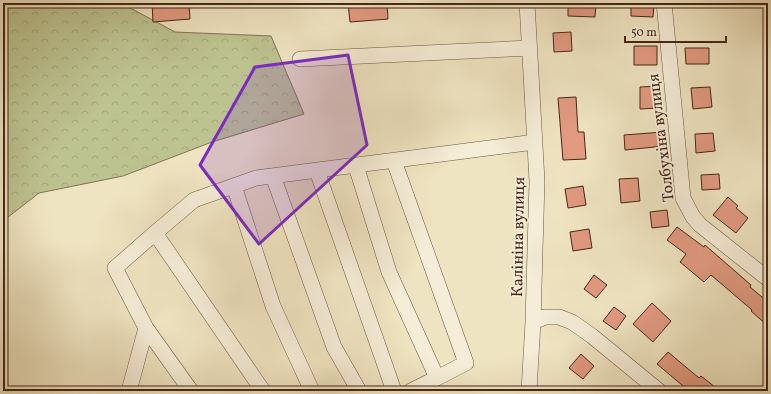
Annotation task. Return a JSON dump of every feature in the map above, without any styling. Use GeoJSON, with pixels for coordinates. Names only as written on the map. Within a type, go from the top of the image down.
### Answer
{"type":"FeatureCollection","features":[{"type":"Feature","properties":{"kind":"street","name":"Калініна вулиця"},"geometry":{"type":"LineString","coordinates":[[527,3],[537,181],[530,391]]}},
{"type":"Feature","properties":{"kind":"street","name":"Толбухіна вулиця"},"geometry":{"type":"LineString","coordinates":[[664,3],[683,198],[693,217],[700,225],[768,279]]}},
{"type":"Feature","properties":{"kind":"street"},"geometry":{"type":"LineString","coordinates":[[300,59],[529,48]]}},
{"type":"Feature","properties":{"kind":"street"},"geometry":{"type":"LineString","coordinates":[[191,391],[146,328],[115,268],[194,200],[256,178],[535,142]]}},
{"type":"Feature","properties":{"kind":"street"},"geometry":{"type":"LineString","coordinates":[[394,161],[466,363],[411,391]]}},
{"type":"Feature","properties":{"kind":"street"},"geometry":{"type":"LineString","coordinates":[[356,166],[389,272],[437,378]]}},
{"type":"Feature","properties":{"kind":"street"},"geometry":{"type":"LineString","coordinates":[[317,171],[394,391]]}},
{"type":"Feature","properties":{"kind":"street"},"geometry":{"type":"LineString","coordinates":[[273,176],[334,347],[359,391]]}},
{"type":"Feature","properties":{"kind":"street"},"geometry":{"type":"LineString","coordinates":[[234,186],[273,306],[312,391]]}},
{"type":"Feature","properties":{"kind":"street"},"geometry":{"type":"LineString","coordinates":[[154,233],[263,391]]}},
{"type":"Feature","properties":{"kind":"street"},"geometry":{"type":"LineString","coordinates":[[533,322],[545,317],[559,317],[572,322],[592,336],[658,391]]}},
{"type":"Feature","properties":{"kind":"street"},"geometry":{"type":"LineString","coordinates":[[129,391],[146,328]]}},
{"type":"Feature","properties":{"kind":"highlighted area"},"geometry":{"type":"Polygon","coordinates":[[[348,55],[367,145],[259,244],[200,165],[255,67],[348,55]]]}},
{"type":"Feature","properties":{"kind":"green space"},"geometry":{"type":"Polygon","coordinates":[[[3,3],[121,3],[175,32],[271,36],[304,114],[212,142],[123,176],[39,193],[3,221],[3,3]]]}},
{"type":"Feature","properties":{"kind":"building"},"geometry":{"type":"Polygon","coordinates":[[[152,3],[189,3],[190,19],[153,22],[152,3]]]}},
{"type":"Feature","properties":{"kind":"building"},"geometry":{"type":"Polygon","coordinates":[[[348,3],[387,3],[388,19],[350,22],[348,3]]]}},
{"type":"Feature","properties":{"kind":"building"},"geometry":{"type":"Polygon","coordinates":[[[568,3],[596,3],[595,17],[568,16],[568,3]]]}},
{"type":"Feature","properties":{"kind":"building"},"geometry":{"type":"Polygon","coordinates":[[[631,3],[654,3],[653,17],[631,16],[631,3]]]}},
{"type":"Feature","properties":{"kind":"building"},"geometry":{"type":"Polygon","coordinates":[[[571,32],[572,51],[554,52],[553,33],[571,32]]]}},
{"type":"Feature","properties":{"kind":"building"},"geometry":{"type":"Polygon","coordinates":[[[634,46],[657,46],[657,65],[634,65],[634,46]]]}},
{"type":"Feature","properties":{"kind":"building"},"geometry":{"type":"Polygon","coordinates":[[[685,48],[709,48],[709,64],[686,64],[685,48]]]}},
{"type":"Feature","properties":{"kind":"building"},"geometry":{"type":"Polygon","coordinates":[[[659,86],[660,108],[640,109],[640,87],[659,86]]]}},
{"type":"Feature","properties":{"kind":"building"},"geometry":{"type":"Polygon","coordinates":[[[710,87],[712,107],[693,109],[691,88],[710,87]]]}},
{"type":"Feature","properties":{"kind":"building"},"geometry":{"type":"Polygon","coordinates":[[[576,97],[578,132],[584,132],[586,159],[563,160],[558,98],[576,97]]]}},
{"type":"Feature","properties":{"kind":"building"},"geometry":{"type":"Polygon","coordinates":[[[663,132],[664,146],[625,150],[624,135],[663,132]]]}},
{"type":"Feature","properties":{"kind":"building"},"geometry":{"type":"Polygon","coordinates":[[[713,133],[715,151],[696,153],[695,134],[713,133]]]}},
{"type":"Feature","properties":{"kind":"building"},"geometry":{"type":"Polygon","coordinates":[[[719,174],[720,189],[702,190],[701,175],[719,174]]]}},
{"type":"Feature","properties":{"kind":"building"},"geometry":{"type":"Polygon","coordinates":[[[638,178],[640,201],[621,203],[619,179],[638,178]]]}},
{"type":"Feature","properties":{"kind":"building"},"geometry":{"type":"Polygon","coordinates":[[[583,186],[586,205],[568,208],[565,189],[583,186]]]}},
{"type":"Feature","properties":{"kind":"building"},"geometry":{"type":"Polygon","coordinates":[[[728,197],[738,206],[736,208],[748,218],[736,233],[713,215],[728,197]]]}},
{"type":"Feature","properties":{"kind":"building"},"geometry":{"type":"Polygon","coordinates":[[[667,210],[669,226],[652,228],[650,212],[667,210]]]}},
{"type":"Feature","properties":{"kind":"building"},"geometry":{"type":"Polygon","coordinates":[[[677,227],[704,247],[705,245],[751,285],[750,287],[768,302],[768,326],[751,311],[752,310],[711,275],[704,282],[680,262],[686,254],[667,240],[677,227]]]}},
{"type":"Feature","properties":{"kind":"building"},"geometry":{"type":"Polygon","coordinates":[[[589,229],[592,248],[573,251],[570,232],[589,229]]]}},
{"type":"Feature","properties":{"kind":"building"},"geometry":{"type":"Polygon","coordinates":[[[594,275],[607,285],[596,298],[584,289],[594,275]]]}},
{"type":"Feature","properties":{"kind":"building"},"geometry":{"type":"Polygon","coordinates":[[[652,303],[671,321],[653,342],[633,324],[652,303]]]}},
{"type":"Feature","properties":{"kind":"building"},"geometry":{"type":"Polygon","coordinates":[[[614,307],[626,316],[616,330],[603,321],[614,307]]]}},
{"type":"Feature","properties":{"kind":"building"},"geometry":{"type":"Polygon","coordinates":[[[668,352],[699,378],[701,376],[720,391],[689,391],[657,364],[668,352]]]}},
{"type":"Feature","properties":{"kind":"building"},"geometry":{"type":"Polygon","coordinates":[[[581,354],[594,366],[583,379],[569,368],[581,354]]]}}]}
